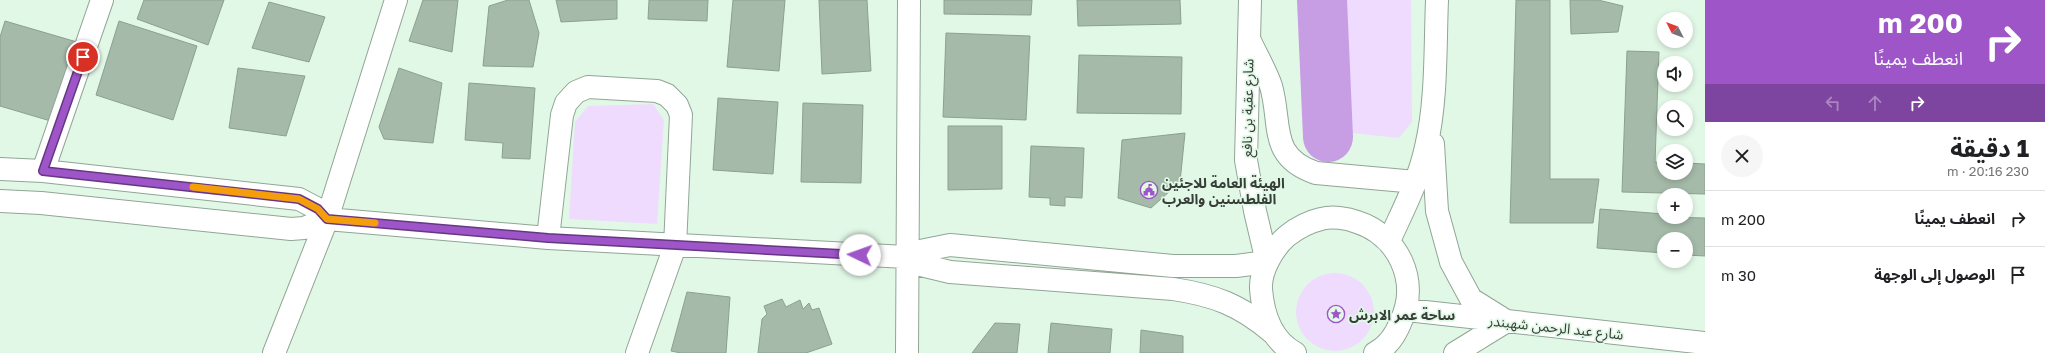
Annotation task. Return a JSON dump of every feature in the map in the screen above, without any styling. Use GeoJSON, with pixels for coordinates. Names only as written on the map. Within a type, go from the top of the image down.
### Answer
{"type":"FeatureCollection","features":[{"type":"Feature","properties":{"kind":"street"},"geometry":{"type":"LineString","coordinates":[[43,171],[102,0]]}},
{"type":"Feature","properties":{"kind":"street"},"geometry":{"type":"LineString","coordinates":[[274,353],[327,219],[396,0]]}},
{"type":"Feature","properties":{"kind":"street"},"geometry":{"type":"LineString","coordinates":[[907,353],[906,257],[910,0]]}},
{"type":"Feature","properties":{"kind":"street","name":"شارع عقبة بن نافع"},"geometry":{"type":"LineString","coordinates":[[1250,0],[1246,160],[1255,211],[1267,262]]}},
{"type":"Feature","properties":{"kind":"street"},"geometry":{"type":"LineString","coordinates":[[1389,241],[1416,182],[1426,147],[1431,113],[1437,0]]}},
{"type":"Feature","properties":{"kind":"street"},"geometry":{"type":"LineString","coordinates":[[1248,39],[1268,77],[1274,98],[1278,137],[1283,150],[1292,161],[1303,168],[1316,173],[1416,182]]}},
{"type":"Feature","properties":{"kind":"street"},"geometry":{"type":"LineString","coordinates":[[548,238],[562,115],[566,102],[576,92],[588,87],[657,91],[668,95],[677,105],[681,115],[675,246],[637,353]]}},
{"type":"Feature","properties":{"kind":"street"},"geometry":{"type":"LineString","coordinates":[[1431,113],[1437,211],[1451,262],[1471,299],[1507,321],[1455,353]]}},
{"type":"Feature","properties":{"kind":"street"},"geometry":{"type":"LineString","coordinates":[[0,169],[43,171],[299,199],[318,209],[327,219]]}},
{"type":"Feature","properties":{"kind":"street"},"geometry":{"type":"LineString","coordinates":[[0,201],[41,203],[291,229],[304,228],[327,219],[548,238],[675,246],[906,257],[928,249],[950,245],[1173,266],[1236,266],[1267,262]]}},
{"type":"Feature","properties":{"kind":"street"},"geometry":{"type":"LineString","coordinates":[[1272,332],[1263,310],[1261,285],[1267,262],[1280,242],[1300,226],[1323,218],[1347,218],[1370,226],[1389,241],[1403,262],[1409,286],[1407,310],[1397,332],[1380,350],[1375,353]]}},
{"type":"Feature","properties":{"kind":"street"},"geometry":{"type":"LineString","coordinates":[[906,257],[921,265],[950,272],[1173,288],[1200,293],[1232,304],[1253,316],[1272,332],[1289,350],[1295,353]]}},
{"type":"Feature","properties":{"kind":"street","name":"شارع عبد الرحمن شهبندر"},"geometry":{"type":"LineString","coordinates":[[1407,310],[1705,343]]}},
{"type":"Feature","properties":{"kind":"shaded area"},"geometry":{"type":"Polygon","coordinates":[[[1343,0],[1411,0],[1412,122],[1399,138],[1352,133],[1343,0]]]}},
{"type":"Feature","properties":{"kind":"shaded area"},"geometry":{"type":"Polygon","coordinates":[[[653,104],[664,120],[657,224],[569,219],[575,122],[588,106],[653,104]]]}},
{"type":"Feature","properties":{"kind":"shaded area"},"geometry":{"type":"Polygon","coordinates":[[[1335,273],[1350,276],[1357,280],[1367,290],[1371,297],[1374,312],[1371,327],[1367,334],[1357,344],[1350,348],[1335,351],[1320,348],[1313,344],[1303,334],[1299,327],[1296,312],[1299,297],[1303,290],[1313,280],[1320,276],[1335,273]]]}},
{"type":"Feature","properties":{"kind":"building"},"geometry":{"type":"Polygon","coordinates":[[[144,0],[224,0],[208,45],[137,19],[144,0]]]}},
{"type":"Feature","properties":{"kind":"building"},"geometry":{"type":"Polygon","coordinates":[[[423,0],[458,0],[452,52],[409,41],[423,0]]]}},
{"type":"Feature","properties":{"kind":"building"},"geometry":{"type":"Polygon","coordinates":[[[508,0],[529,0],[539,33],[533,67],[483,66],[489,6],[508,0]]]}},
{"type":"Feature","properties":{"kind":"building"},"geometry":{"type":"Polygon","coordinates":[[[556,0],[617,0],[617,19],[561,22],[556,0]]]}},
{"type":"Feature","properties":{"kind":"building"},"geometry":{"type":"Polygon","coordinates":[[[649,0],[708,0],[707,21],[648,19],[649,0]]]}},
{"type":"Feature","properties":{"kind":"building"},"geometry":{"type":"Polygon","coordinates":[[[733,0],[785,0],[779,71],[727,67],[733,0]]]}},
{"type":"Feature","properties":{"kind":"building"},"geometry":{"type":"Polygon","coordinates":[[[819,0],[867,0],[871,71],[822,74],[819,0]]]}},
{"type":"Feature","properties":{"kind":"building"},"geometry":{"type":"Polygon","coordinates":[[[944,0],[1032,0],[1031,15],[944,14],[944,0]]]}},
{"type":"Feature","properties":{"kind":"building"},"geometry":{"type":"Polygon","coordinates":[[[1077,0],[1180,0],[1181,24],[1078,26],[1077,0]]]}},
{"type":"Feature","properties":{"kind":"building"},"geometry":{"type":"Polygon","coordinates":[[[1516,0],[1550,0],[1550,179],[1599,179],[1593,223],[1510,223],[1516,0]]]}},
{"type":"Feature","properties":{"kind":"building"},"geometry":{"type":"Polygon","coordinates":[[[1570,0],[1598,0],[1623,6],[1618,32],[1571,34],[1570,0]]]}},
{"type":"Feature","properties":{"kind":"building"},"geometry":{"type":"Polygon","coordinates":[[[269,2],[325,17],[309,62],[252,48],[269,2]]]}},
{"type":"Feature","properties":{"kind":"building"},"geometry":{"type":"Polygon","coordinates":[[[5,21],[77,42],[54,122],[0,106],[0,37],[5,21]]]}},
{"type":"Feature","properties":{"kind":"building"},"geometry":{"type":"Polygon","coordinates":[[[119,21],[197,46],[173,120],[96,95],[119,21]]]}},
{"type":"Feature","properties":{"kind":"building"},"geometry":{"type":"Polygon","coordinates":[[[946,33],[1030,36],[1026,120],[943,117],[946,33]]]}},
{"type":"Feature","properties":{"kind":"building"},"geometry":{"type":"Polygon","coordinates":[[[1627,51],[1659,52],[1659,56],[1657,56],[1658,92],[1655,162],[1657,162],[1657,180],[1693,180],[1693,163],[1705,164],[1705,194],[1693,194],[1693,188],[1657,188],[1657,193],[1622,192],[1627,51]]]}},
{"type":"Feature","properties":{"kind":"building"},"geometry":{"type":"Polygon","coordinates":[[[1079,55],[1182,57],[1181,114],[1077,113],[1079,55]]]}},
{"type":"Feature","properties":{"kind":"building"},"geometry":{"type":"Polygon","coordinates":[[[238,68],[305,76],[286,136],[229,128],[238,68]]]}},
{"type":"Feature","properties":{"kind":"building"},"geometry":{"type":"Polygon","coordinates":[[[399,68],[442,83],[433,143],[384,139],[379,127],[399,68]]]}},
{"type":"Feature","properties":{"kind":"building"},"geometry":{"type":"Polygon","coordinates":[[[469,83],[535,88],[530,159],[502,158],[503,143],[465,140],[469,83]]]}},
{"type":"Feature","properties":{"kind":"building"},"geometry":{"type":"Polygon","coordinates":[[[718,98],[778,102],[773,174],[713,170],[718,98]]]}},
{"type":"Feature","properties":{"kind":"building"},"geometry":{"type":"Polygon","coordinates":[[[803,103],[863,105],[861,183],[801,182],[803,103]]]}},
{"type":"Feature","properties":{"kind":"building"},"geometry":{"type":"Polygon","coordinates":[[[948,126],[1002,126],[1002,189],[948,190],[948,126]]]}},
{"type":"Feature","properties":{"kind":"building"},"geometry":{"type":"Polygon","coordinates":[[[1185,133],[1180,182],[1151,208],[1118,198],[1122,140],[1185,133]]]}},
{"type":"Feature","properties":{"kind":"building"},"geometry":{"type":"Polygon","coordinates":[[[1031,146],[1084,148],[1082,198],[1065,197],[1065,206],[1050,205],[1050,198],[1029,197],[1031,146]]]}},
{"type":"Feature","properties":{"kind":"building"},"geometry":{"type":"Polygon","coordinates":[[[1600,209],[1657,213],[1657,224],[1693,224],[1693,218],[1705,218],[1705,256],[1693,255],[1693,232],[1657,232],[1657,252],[1597,248],[1600,209]]]}},
{"type":"Feature","properties":{"kind":"building"},"geometry":{"type":"Polygon","coordinates":[[[687,292],[730,297],[726,353],[681,353],[671,351],[687,292]]]}},
{"type":"Feature","properties":{"kind":"building"},"geometry":{"type":"Polygon","coordinates":[[[782,299],[786,307],[800,300],[803,309],[809,303],[812,310],[819,308],[832,344],[806,353],[758,353],[762,319],[767,314],[764,306],[782,299]]]}},
{"type":"Feature","properties":{"kind":"building"},"geometry":{"type":"Polygon","coordinates":[[[995,323],[1020,324],[1017,353],[972,353],[995,323]]]}},
{"type":"Feature","properties":{"kind":"building"},"geometry":{"type":"Polygon","coordinates":[[[1051,323],[1112,329],[1110,353],[1048,353],[1051,323]]]}},
{"type":"Feature","properties":{"kind":"building"},"geometry":{"type":"Polygon","coordinates":[[[1141,330],[1183,336],[1183,353],[1140,353],[1141,330]]]}},
{"type":"Feature","properties":{"kind":"waterway"},"geometry":{"type":"LineString","coordinates":[[1322,0],[1328,137]]}},
{"type":"Feature","properties":{"kind":"slow traffic"},"geometry":{"type":"LineString","coordinates":[[193,187],[299,199],[308,202],[318,209],[327,219],[375,223]]}},
{"type":"Feature","properties":{"kind":"place","name":"الهيئة العامة للاجئين الفلطسنين والعرب"},"geometry":{"type":"Point","coordinates":[1149,190]}},
{"type":"Feature","properties":{"kind":"place","name":"ساحة عمر الابرش"},"geometry":{"type":"Point","coordinates":[1336,314]}},
{"type":"Feature","properties":{"kind":"route"},"geometry":{"type":"LineString","coordinates":[[83,57],[43,171],[299,199],[308,202],[318,209],[327,219],[548,238],[860,255]]}}]}
